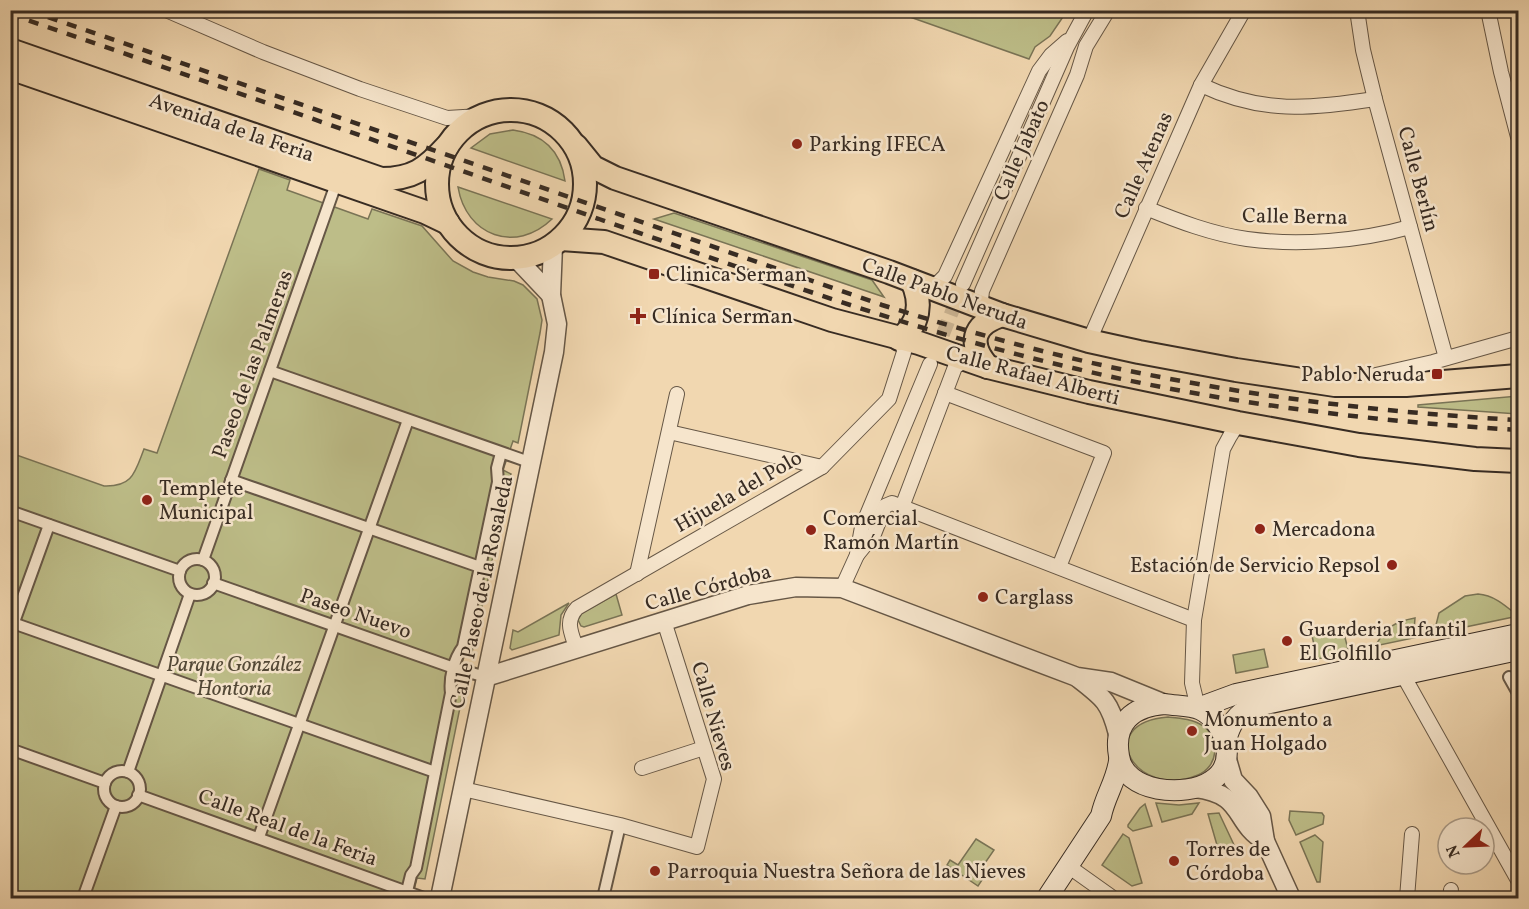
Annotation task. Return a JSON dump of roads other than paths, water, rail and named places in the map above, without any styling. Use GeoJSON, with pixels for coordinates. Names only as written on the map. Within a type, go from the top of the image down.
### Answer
{"type":"FeatureCollection","features":[{"type":"Feature","properties":{"kind":"main road","name":"Avenida de la Feria"},"geometry":{"type":"LineString","coordinates":[[10,50],[381,179],[398,179],[415,174],[431,164],[447,146]]}},
{"type":"Feature","properties":{"kind":"main road","name":"Avenida de la Feria"},"geometry":{"type":"LineString","coordinates":[[10,68],[425,212],[448,223]]}},
{"type":"Feature","properties":{"kind":"main road"},"geometry":{"type":"LineString","coordinates":[[510,109],[535,113],[555,123],[576,146],[584,168],[586,191],[580,214],[567,234],[557,243],[537,254],[517,258],[497,257],[478,250],[461,239],[448,223],[440,204],[437,185],[439,165],[447,146],[461,129],[480,116],[510,109]]}},
{"type":"Feature","properties":{"kind":"main road","name":"Calle Pablo Neruda"},"geometry":{"type":"LineString","coordinates":[[576,146],[593,167],[615,178],[920,284],[993,312],[1089,341],[1189,362],[1335,385],[1406,386],[1518,376]]}},
{"type":"Feature","properties":{"kind":"main road","name":"Calle Rafael Alberti"},"geometry":{"type":"LineString","coordinates":[[557,243],[604,242],[832,320],[988,367],[1110,397],[1359,445],[1475,459],[1518,461]]}},
{"type":"Feature","properties":{"kind":"main road"},"geometry":{"type":"LineString","coordinates":[[899,339],[913,326],[917,315],[917,293],[920,284]]}},
{"type":"Feature","properties":{"kind":"main road"},"geometry":{"type":"LineString","coordinates":[[988,367],[975,348],[976,337],[993,312]]}},
{"type":"Feature","properties":{"kind":"main road"},"geometry":{"type":"LineString","coordinates":[[1198,708],[1236,694],[1518,634]]}},
{"type":"Feature","properties":{"kind":"main road"},"geometry":{"type":"LineString","coordinates":[[1119,761],[1133,781],[1143,785],[1159,789],[1195,788],[1211,782],[1221,772],[1232,723],[1241,712],[1252,707],[1518,650]]}},
{"type":"Feature","properties":{"kind":"main road"},"geometry":{"type":"LineString","coordinates":[[1047,898],[1101,816],[1104,802],[1115,782],[1119,761],[1118,734],[1124,722],[1132,714],[1153,705],[1198,708],[1220,725],[1226,748]]}},
{"type":"Feature","properties":{"kind":"main road"},"geometry":{"type":"LineString","coordinates":[[1101,816],[1110,810],[1126,791],[1143,785]]}},
{"type":"Feature","properties":{"kind":"street"},"geometry":{"type":"LineString","coordinates":[[166,10],[274,56],[447,118],[480,116]]}},
{"type":"Feature","properties":{"kind":"street"},"geometry":{"type":"LineString","coordinates":[[963,284],[1072,36],[1087,10]]}},
{"type":"Feature","properties":{"kind":"street"},"geometry":{"type":"LineString","coordinates":[[1086,46],[1099,10]]}},
{"type":"Feature","properties":{"kind":"street","name":"Calle Jabato"},"geometry":{"type":"LineString","coordinates":[[993,312],[981,300],[982,291],[1077,75],[1086,46],[1108,10]]}},
{"type":"Feature","properties":{"kind":"street","name":"Calle Atenas"},"geometry":{"type":"LineString","coordinates":[[1089,341],[1201,85],[1244,10]]}},
{"type":"Feature","properties":{"kind":"street","name":"Calle Berlín"},"geometry":{"type":"LineString","coordinates":[[1358,10],[1363,50],[1375,99],[1446,358]]}},
{"type":"Feature","properties":{"kind":"street"},"geometry":{"type":"LineString","coordinates":[[1488,10],[1518,136]]}},
{"type":"Feature","properties":{"kind":"street"},"geometry":{"type":"LineString","coordinates":[[920,284],[938,283],[945,276],[1039,71],[1072,36]]}},
{"type":"Feature","properties":{"kind":"street"},"geometry":{"type":"LineString","coordinates":[[1201,85],[1216,92],[1268,106],[1322,107],[1375,99]]}},
{"type":"Feature","properties":{"kind":"street","name":"Paseo de las Palmeras"},"geometry":{"type":"LineString","coordinates":[[203,560],[337,182]]}},
{"type":"Feature","properties":{"kind":"street","name":"Calle Berna"},"geometry":{"type":"LineString","coordinates":[[1146,208],[1202,229],[1247,239],[1297,241],[1346,239],[1383,234],[1410,227]]}},
{"type":"Feature","properties":{"kind":"street","name":"Calle Paseo de la Rosaleda"},"geometry":{"type":"LineString","coordinates":[[440,898],[557,338],[557,324],[550,295],[557,243]]}},
{"type":"Feature","properties":{"kind":"street","name":"Calle Paseo de la Rosaleda"},"geometry":{"type":"LineString","coordinates":[[517,258],[550,295]]}},
{"type":"Feature","properties":{"kind":"street","name":"Calle Pablo Neruda"},"geometry":{"type":"LineString","coordinates":[[1335,385],[1518,338]]}},
{"type":"Feature","properties":{"kind":"street","name":"Hijuela del Polo"},"geometry":{"type":"LineString","coordinates":[[577,650],[569,624],[570,615],[576,608],[822,467],[889,399],[904,352],[899,339]]}},
{"type":"Feature","properties":{"kind":"street"},"geometry":{"type":"LineString","coordinates":[[902,507],[956,367],[967,359]]}},
{"type":"Feature","properties":{"kind":"street"},"geometry":{"type":"LineString","coordinates":[[842,588],[856,555],[862,527],[930,364]]}},
{"type":"Feature","properties":{"kind":"street"},"geometry":{"type":"LineString","coordinates":[[270,371],[532,463]]}},
{"type":"Feature","properties":{"kind":"street"},"geometry":{"type":"LineString","coordinates":[[945,393],[1104,453],[1059,567]]}},
{"type":"Feature","properties":{"kind":"street"},"geometry":{"type":"LineString","coordinates":[[637,574],[677,394]]}},
{"type":"Feature","properties":{"kind":"street"},"geometry":{"type":"LineString","coordinates":[[259,837],[408,420]]}},
{"type":"Feature","properties":{"kind":"street"},"geometry":{"type":"LineString","coordinates":[[1198,708],[1192,683],[1194,620],[1223,449],[1238,423]]}},
{"type":"Feature","properties":{"kind":"street"},"geometry":{"type":"LineString","coordinates":[[669,432],[822,467]]}},
{"type":"Feature","properties":{"kind":"street"},"geometry":{"type":"LineString","coordinates":[[407,891],[411,875],[416,868],[451,693],[450,683],[459,652],[463,647],[498,482],[497,468],[501,453]]}},
{"type":"Feature","properties":{"kind":"street"},"geometry":{"type":"LineString","coordinates":[[231,480],[480,567]]}},
{"type":"Feature","properties":{"kind":"street"},"geometry":{"type":"LineString","coordinates":[[856,555],[874,534],[885,506],[892,503],[1194,620]]}},
{"type":"Feature","properties":{"kind":"street"},"geometry":{"type":"LineString","coordinates":[[10,511],[180,571]]}},
{"type":"Feature","properties":{"kind":"street"},"geometry":{"type":"LineString","coordinates":[[49,525],[12,626],[161,675],[435,772]]}},
{"type":"Feature","properties":{"kind":"street"},"geometry":{"type":"LineString","coordinates":[[203,560],[214,572],[213,583],[207,592],[190,594],[182,587],[180,571],[186,562],[203,560]]}},
{"type":"Feature","properties":{"kind":"street","name":"Paseo Nuevo"},"geometry":{"type":"LineString","coordinates":[[213,583],[454,668],[486,677]]}},
{"type":"Feature","properties":{"kind":"street","name":"Calle Córdoba"},"geometry":{"type":"LineString","coordinates":[[486,677],[748,595],[796,587],[842,588],[1077,677],[1111,682],[1165,704]]}},
{"type":"Feature","properties":{"kind":"street"},"geometry":{"type":"LineString","coordinates":[[128,772],[190,594]]}},
{"type":"Feature","properties":{"kind":"street","name":"Calle Nieves"},"geometry":{"type":"LineString","coordinates":[[620,825],[697,847],[714,779],[664,621]]}},
{"type":"Feature","properties":{"kind":"street"},"geometry":{"type":"LineString","coordinates":[[1403,675],[1518,880]]}},
{"type":"Feature","properties":{"kind":"street","name":"Calle Córdoba"},"geometry":{"type":"LineString","coordinates":[[1077,677],[1108,703],[1118,734]]}},
{"type":"Feature","properties":{"kind":"street"},"geometry":{"type":"LineString","coordinates":[[1509,677],[1518,693]]}},
{"type":"Feature","properties":{"kind":"street"},"geometry":{"type":"LineString","coordinates":[[642,768],[704,748]]}},
{"type":"Feature","properties":{"kind":"street"},"geometry":{"type":"LineString","coordinates":[[1226,748],[1233,780],[1249,797],[1261,816],[1265,841],[1291,898]]}},
{"type":"Feature","properties":{"kind":"street"},"geometry":{"type":"LineString","coordinates":[[10,749],[105,783]]}},
{"type":"Feature","properties":{"kind":"street"},"geometry":{"type":"LineString","coordinates":[[122,771],[128,772],[136,779],[140,790],[132,804],[121,807],[111,803],[105,794],[105,783],[112,775],[122,771]]}},
{"type":"Feature","properties":{"kind":"street"},"geometry":{"type":"LineString","coordinates":[[1195,788],[1222,794],[1236,806],[1256,836],[1265,841]]}},
{"type":"Feature","properties":{"kind":"street"},"geometry":{"type":"LineString","coordinates":[[462,789],[620,825],[603,898]]}},
{"type":"Feature","properties":{"kind":"street","name":"Calle Real de la Feria"},"geometry":{"type":"LineString","coordinates":[[138,795],[424,898]]}},
{"type":"Feature","properties":{"kind":"street"},"geometry":{"type":"LineString","coordinates":[[83,898],[116,806]]}},
{"type":"Feature","properties":{"kind":"street"},"geometry":{"type":"LineString","coordinates":[[1407,898],[1412,834]]}},
{"type":"Feature","properties":{"kind":"street"},"geometry":{"type":"LineString","coordinates":[[1068,866],[1113,898]]}},
{"type":"Feature","properties":{"kind":"tunnel"},"geometry":{"type":"LineString","coordinates":[[935,354],[959,294]]}},
{"type":"Feature","properties":{"kind":"railway"},"geometry":{"type":"LineString","coordinates":[[10,14],[776,280],[953,337],[1073,368],[1239,401],[1350,416],[1518,430]]}},
{"type":"Feature","properties":{"kind":"railway"},"geometry":{"type":"LineString","coordinates":[[48,17],[882,305],[947,325],[1079,360],[1238,391],[1378,409],[1518,420]]}},
{"type":"Feature","properties":{"kind":"place","name":"Parking IFECA"},"geometry":{"type":"Point","coordinates":[797,144]}},
{"type":"Feature","properties":{"kind":"place","name":"Clinica Serman"},"geometry":{"type":"Point","coordinates":[654,274]}},
{"type":"Feature","properties":{"kind":"place","name":"Clínica Serman"},"geometry":{"type":"Point","coordinates":[638,316]}},
{"type":"Feature","properties":{"kind":"place","name":"Pablo Neruda"},"geometry":{"type":"Point","coordinates":[1437,374]}},
{"type":"Feature","properties":{"kind":"place","name":"Templete Municipal"},"geometry":{"type":"Point","coordinates":[147,500]}},
{"type":"Feature","properties":{"kind":"place","name":"Mercadona"},"geometry":{"type":"Point","coordinates":[1260,529]}},
{"type":"Feature","properties":{"kind":"place","name":"Comercial Ramón Martín"},"geometry":{"type":"Point","coordinates":[811,530]}},
{"type":"Feature","properties":{"kind":"place","name":"Estación de Servicio Repsol"},"geometry":{"type":"Point","coordinates":[1392,565]}},
{"type":"Feature","properties":{"kind":"place","name":"Carglass"},"geometry":{"type":"Point","coordinates":[983,597]}},
{"type":"Feature","properties":{"kind":"place","name":"Guarderia Infantil El Golfillo"},"geometry":{"type":"Point","coordinates":[1287,641]}},
{"type":"Feature","properties":{"kind":"place","name":"Monumento a Juan Holgado"},"geometry":{"type":"Point","coordinates":[1192,731]}},
{"type":"Feature","properties":{"kind":"place","name":"Torres de Córdoba"},"geometry":{"type":"Point","coordinates":[1174,861]}},
{"type":"Feature","properties":{"kind":"place","name":"Parroquia Nuestra Señora de las Nieves"},"geometry":{"type":"Point","coordinates":[655,871]}},
{"type":"Feature","properties":{"kind":"park label","name":"Parque González Hontoria"},"geometry":{"type":"Point","coordinates":[234,676]}}]}
